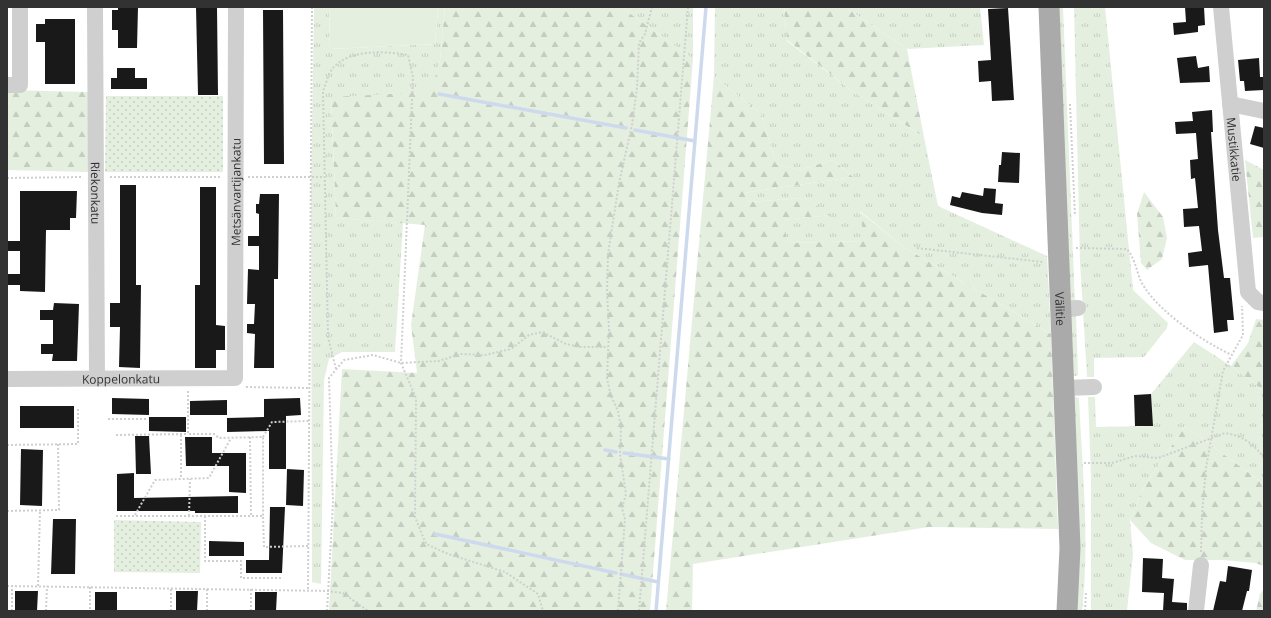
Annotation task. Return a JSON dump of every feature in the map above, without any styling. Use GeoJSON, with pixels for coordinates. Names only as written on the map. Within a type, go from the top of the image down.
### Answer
{"type":"FeatureCollection","features":[{"type":"Feature","properties":{"kind":"main road","name":"Välitie"},"geometry":{"type":"LineString","coordinates":[[1049,7],[1058,264],[1069,309],[1064,388],[1070,548],[1067,611]]}},
{"type":"Feature","properties":{"kind":"street"},"geometry":{"type":"LineString","coordinates":[[7,85],[20,85],[20,7]]}},
{"type":"Feature","properties":{"kind":"street","name":"Riekonkatu"},"geometry":{"type":"LineString","coordinates":[[95,7],[97,378]]}},
{"type":"Feature","properties":{"kind":"street","name":"Metsänvartijankatu"},"geometry":{"type":"LineString","coordinates":[[236,7],[236,177],[239,382]]}},
{"type":"Feature","properties":{"kind":"street","name":"Mustikkatie"},"geometry":{"type":"LineString","coordinates":[[1221,7],[1245,297]]}},
{"type":"Feature","properties":{"kind":"street"},"geometry":{"type":"LineString","coordinates":[[1230,104],[1264,111]]}},
{"type":"Feature","properties":{"kind":"street"},"geometry":{"type":"LineString","coordinates":[[1245,297],[1264,303]]}},
{"type":"Feature","properties":{"kind":"street","name":"Koppelonkatu"},"geometry":{"type":"LineString","coordinates":[[7,378],[97,378],[239,382]]}},
{"type":"Feature","properties":{"kind":"street"},"geometry":{"type":"LineString","coordinates":[[1064,388],[1094,387]]}},
{"type":"Feature","properties":{"kind":"street"},"geometry":{"type":"LineString","coordinates":[[1196,611],[1201,565]]}},
{"type":"Feature","properties":{"kind":"path"},"geometry":{"type":"LineString","coordinates":[[308,589],[312,7]]}},
{"type":"Feature","properties":{"kind":"path"},"geometry":{"type":"LineString","coordinates":[[618,611],[625,519],[622,508],[626,494],[620,454],[621,428],[618,411],[611,396],[607,379],[609,347],[608,254],[619,182],[632,125],[637,88],[639,43],[645,34],[652,7]]}},
{"type":"Feature","properties":{"kind":"path"},"geometry":{"type":"LineString","coordinates":[[640,611],[688,7]]}},
{"type":"Feature","properties":{"kind":"path"},"geometry":{"type":"LineString","coordinates":[[336,369],[328,336],[323,91],[332,68],[350,55],[393,52],[408,54],[414,77],[402,363],[416,398],[415,517],[426,544],[448,554],[505,572],[538,594],[543,611]]}},
{"type":"Feature","properties":{"kind":"path"},"geometry":{"type":"LineString","coordinates":[[7,178],[325,177]]}},
{"type":"Feature","properties":{"kind":"path"},"geometry":{"type":"LineString","coordinates":[[917,248],[1058,264]]}},
{"type":"Feature","properties":{"kind":"path"},"geometry":{"type":"LineString","coordinates":[[1076,248],[1127,249],[1134,258],[1143,286],[1157,304],[1215,348],[1232,355]]}},
{"type":"Feature","properties":{"kind":"path"},"geometry":{"type":"LineString","coordinates":[[1201,565],[1202,514],[1206,468],[1223,371],[1243,335],[1245,297]]}},
{"type":"Feature","properties":{"kind":"path"},"geometry":{"type":"LineString","coordinates":[[327,611],[333,503],[329,378],[344,360],[373,355],[402,363],[439,361],[461,354],[485,355],[511,349],[529,335],[542,332],[566,344],[579,347],[609,347]]}},
{"type":"Feature","properties":{"kind":"path"},"geometry":{"type":"LineString","coordinates":[[239,382],[309,388]]}},
{"type":"Feature","properties":{"kind":"path"},"geometry":{"type":"LineString","coordinates":[[188,387],[188,434]]}},
{"type":"Feature","properties":{"kind":"path"},"geometry":{"type":"LineString","coordinates":[[7,445],[78,444],[78,409]]}},
{"type":"Feature","properties":{"kind":"path"},"geometry":{"type":"LineString","coordinates":[[108,419],[146,419]]}},
{"type":"Feature","properties":{"kind":"path"},"geometry":{"type":"LineString","coordinates":[[308,546],[264,547],[263,437],[272,422],[309,421]]}},
{"type":"Feature","properties":{"kind":"path"},"geometry":{"type":"LineString","coordinates":[[1084,463],[1112,463],[1135,456],[1158,458],[1225,433],[1237,435],[1257,448],[1264,458]]}},
{"type":"Feature","properties":{"kind":"path"},"geometry":{"type":"LineString","coordinates":[[116,434],[214,434],[219,438],[263,437]]}},
{"type":"Feature","properties":{"kind":"path"},"geometry":{"type":"LineString","coordinates":[[181,435],[181,479]]}},
{"type":"Feature","properties":{"kind":"path"},"geometry":{"type":"LineString","coordinates":[[250,437],[251,516]]}},
{"type":"Feature","properties":{"kind":"path"},"geometry":{"type":"LineString","coordinates":[[134,516],[155,480],[209,478],[232,438]]}},
{"type":"Feature","properties":{"kind":"path"},"geometry":{"type":"LineString","coordinates":[[7,511],[59,510],[58,444]]}},
{"type":"Feature","properties":{"kind":"path"},"geometry":{"type":"LineString","coordinates":[[189,516],[190,479]]}},
{"type":"Feature","properties":{"kind":"path"},"geometry":{"type":"LineString","coordinates":[[38,586],[40,510]]}},
{"type":"Feature","properties":{"kind":"path"},"geometry":{"type":"LineString","coordinates":[[116,516],[263,516]]}},
{"type":"Feature","properties":{"kind":"path"},"geometry":{"type":"LineString","coordinates":[[205,516],[205,561],[241,561],[241,578],[282,578]]}},
{"type":"Feature","properties":{"kind":"path"},"geometry":{"type":"LineString","coordinates":[[7,586],[328,590],[344,593],[368,611]]}},
{"type":"Feature","properties":{"kind":"path"},"geometry":{"type":"LineString","coordinates":[[12,586],[12,611]]}},
{"type":"Feature","properties":{"kind":"path"},"geometry":{"type":"LineString","coordinates":[[46,611],[47,586]]}},
{"type":"Feature","properties":{"kind":"path"},"geometry":{"type":"LineString","coordinates":[[90,587],[90,611]]}},
{"type":"Feature","properties":{"kind":"path"},"geometry":{"type":"LineString","coordinates":[[171,588],[171,611]]}},
{"type":"Feature","properties":{"kind":"path"},"geometry":{"type":"LineString","coordinates":[[207,588],[207,611]]}},
{"type":"Feature","properties":{"kind":"path"},"geometry":{"type":"LineString","coordinates":[[251,589],[251,611]]}},
{"type":"Feature","properties":{"kind":"green space"},"geometry":{"type":"Polygon","coordinates":[[[314,7],[329,7],[330,49],[435,44],[438,7],[445,7],[440,60],[432,93],[331,98],[336,218],[403,223],[395,352],[342,352],[329,359],[324,380],[321,584],[312,582],[311,195],[314,7]]]}},
{"type":"Feature","properties":{"kind":"green space"},"geometry":{"type":"Polygon","coordinates":[[[329,7],[438,7],[435,44],[330,49],[329,7]]]}},
{"type":"Feature","properties":{"kind":"green space"},"geometry":{"type":"Polygon","coordinates":[[[445,7],[621,7],[693,59],[650,611],[329,611],[342,369],[417,373],[411,325],[425,225],[336,218],[331,97],[431,92],[440,60],[445,7]]]}},
{"type":"Feature","properties":{"kind":"green space"},"geometry":{"type":"Polygon","coordinates":[[[621,7],[693,7],[693,59],[621,7]]]}},
{"type":"Feature","properties":{"kind":"green space"},"geometry":{"type":"Polygon","coordinates":[[[715,7],[784,7],[787,41],[851,90],[924,137],[938,206],[1047,256],[1051,334],[902,246],[860,211],[866,241],[788,243],[782,220],[830,215],[804,198],[749,202],[744,193],[853,177],[833,160],[799,170],[776,164],[761,114],[714,76],[715,7]]]}},
{"type":"Feature","properties":{"kind":"green space"},"geometry":{"type":"Polygon","coordinates":[[[784,7],[845,7],[907,49],[924,137],[851,90],[787,40],[784,7]]]}},
{"type":"Feature","properties":{"kind":"green space"},"geometry":{"type":"Polygon","coordinates":[[[845,7],[980,7],[984,45],[907,49],[845,7]]]}},
{"type":"Feature","properties":{"kind":"green space"},"geometry":{"type":"Polygon","coordinates":[[[1056,7],[1063,7],[1075,304],[1070,305],[1056,7]]]}},
{"type":"Feature","properties":{"kind":"green space"},"geometry":{"type":"Polygon","coordinates":[[[1074,7],[1105,7],[1133,290],[1168,323],[1167,328],[1144,357],[1094,358],[1094,377],[1087,377],[1080,262],[1074,7]]]}},
{"type":"Feature","properties":{"kind":"green space"},"geometry":{"type":"Polygon","coordinates":[[[714,76],[761,114],[776,164],[799,170],[833,160],[853,177],[744,193],[749,202],[804,198],[831,215],[783,220],[788,243],[865,241],[859,211],[902,246],[1051,334],[1058,529],[929,527],[693,564],[692,611],[666,611],[714,76]]]}},
{"type":"Feature","properties":{"kind":"green space"},"geometry":{"type":"Polygon","coordinates":[[[8,90],[89,92],[88,172],[7,170],[8,90]]]}},
{"type":"Feature","properties":{"kind":"green space"},"geometry":{"type":"Polygon","coordinates":[[[106,96],[223,96],[223,172],[105,172],[106,96]]]}},
{"type":"Feature","properties":{"kind":"green space"},"geometry":{"type":"Polygon","coordinates":[[[1245,160],[1264,170],[1264,237],[1253,238],[1245,160]]]}},
{"type":"Feature","properties":{"kind":"green space"},"geometry":{"type":"Polygon","coordinates":[[[1144,192],[1163,217],[1167,238],[1162,259],[1147,270],[1141,263],[1137,214],[1144,192]]]}},
{"type":"Feature","properties":{"kind":"green space"},"geometry":{"type":"Polygon","coordinates":[[[1069,315],[1076,316],[1078,375],[1076,376],[1071,376],[1069,315]]]}},
{"type":"Feature","properties":{"kind":"green space"},"geometry":{"type":"Polygon","coordinates":[[[1256,319],[1264,320],[1264,391],[1231,366],[1248,343],[1256,319]]]}},
{"type":"Feature","properties":{"kind":"green space"},"geometry":{"type":"Polygon","coordinates":[[[1194,342],[1231,366],[1264,391],[1264,484],[1185,426],[1144,487],[1130,520],[1133,554],[1127,611],[1091,611],[1091,476],[1088,397],[1095,397],[1096,427],[1152,426],[1151,394],[1194,342]]]}},
{"type":"Feature","properties":{"kind":"green space"},"geometry":{"type":"Polygon","coordinates":[[[1073,396],[1079,398],[1085,504],[1085,558],[1082,611],[1074,611],[1073,396]]]}},
{"type":"Feature","properties":{"kind":"green space"},"geometry":{"type":"Polygon","coordinates":[[[1185,426],[1264,484],[1264,566],[1255,563],[1223,560],[1185,560],[1151,543],[1130,520],[1144,487],[1185,426]]]}},
{"type":"Feature","properties":{"kind":"green space"},"geometry":{"type":"Polygon","coordinates":[[[114,520],[201,522],[200,573],[114,572],[114,520]]]}},
{"type":"Feature","properties":{"kind":"green space"},"geometry":{"type":"Polygon","coordinates":[[[1264,589],[1264,611],[1256,611],[1260,594],[1264,589]]]}},
{"type":"Feature","properties":{"kind":"building"},"geometry":{"type":"Polygon","coordinates":[[[118,7],[138,7],[137,48],[118,48],[118,30],[112,30],[112,10],[118,10],[118,7]]]}},
{"type":"Feature","properties":{"kind":"building"},"geometry":{"type":"Polygon","coordinates":[[[196,7],[217,7],[218,95],[198,95],[196,7]]]}},
{"type":"Feature","properties":{"kind":"building"},"geometry":{"type":"Polygon","coordinates":[[[1185,7],[1204,7],[1205,25],[1198,26],[1198,32],[1174,35],[1173,23],[1186,22],[1185,7]]]}},
{"type":"Feature","properties":{"kind":"building"},"geometry":{"type":"Polygon","coordinates":[[[1008,8],[1014,100],[992,101],[991,81],[979,82],[978,61],[991,60],[988,9],[1008,8]]]}},
{"type":"Feature","properties":{"kind":"building"},"geometry":{"type":"Polygon","coordinates":[[[263,10],[283,10],[284,164],[264,164],[263,10]]]}},
{"type":"Feature","properties":{"kind":"building"},"geometry":{"type":"Polygon","coordinates":[[[45,19],[75,19],[75,84],[45,84],[45,42],[36,42],[36,24],[45,24],[45,19]]]}},
{"type":"Feature","properties":{"kind":"building"},"geometry":{"type":"Polygon","coordinates":[[[1196,56],[1198,68],[1209,66],[1210,82],[1180,83],[1177,58],[1196,56]]]}},
{"type":"Feature","properties":{"kind":"building"},"geometry":{"type":"Polygon","coordinates":[[[1259,58],[1260,77],[1264,77],[1264,90],[1245,91],[1244,81],[1240,81],[1238,60],[1259,58]]]}},
{"type":"Feature","properties":{"kind":"building"},"geometry":{"type":"Polygon","coordinates":[[[117,68],[135,68],[135,78],[147,78],[147,89],[111,89],[111,78],[117,78],[117,68]]]}},
{"type":"Feature","properties":{"kind":"building"},"geometry":{"type":"Polygon","coordinates":[[[1212,110],[1213,132],[1211,132],[1218,230],[1224,278],[1230,278],[1234,320],[1227,320],[1228,331],[1214,333],[1208,265],[1189,267],[1188,253],[1202,251],[1199,226],[1184,227],[1183,209],[1198,208],[1195,178],[1191,179],[1190,160],[1198,159],[1196,133],[1176,134],[1175,122],[1193,121],[1192,112],[1212,110]]]}},
{"type":"Feature","properties":{"kind":"building"},"geometry":{"type":"Polygon","coordinates":[[[1255,126],[1264,128],[1264,148],[1250,144],[1255,126]]]}},
{"type":"Feature","properties":{"kind":"building"},"geometry":{"type":"Polygon","coordinates":[[[1002,152],[1020,153],[1019,183],[998,182],[999,165],[1001,165],[1002,152]]]}},
{"type":"Feature","properties":{"kind":"building"},"geometry":{"type":"Polygon","coordinates":[[[120,185],[136,185],[136,285],[141,285],[140,368],[119,367],[120,327],[110,327],[110,303],[120,303],[120,185]]]}},
{"type":"Feature","properties":{"kind":"building"},"geometry":{"type":"Polygon","coordinates":[[[200,187],[216,187],[216,325],[225,326],[225,350],[216,350],[216,368],[195,368],[195,285],[200,285],[200,187]]]}},
{"type":"Feature","properties":{"kind":"building"},"geometry":{"type":"Polygon","coordinates":[[[984,188],[996,189],[995,203],[1003,204],[1002,215],[982,213],[950,205],[952,196],[960,198],[962,192],[983,196],[984,188]]]}},
{"type":"Feature","properties":{"kind":"building"},"geometry":{"type":"Polygon","coordinates":[[[20,191],[77,191],[76,218],[70,218],[70,230],[46,230],[45,292],[20,291],[20,285],[8,285],[8,274],[20,274],[20,251],[7,251],[7,241],[20,241],[20,191]]]}},
{"type":"Feature","properties":{"kind":"building"},"geometry":{"type":"Polygon","coordinates":[[[260,194],[279,194],[278,279],[274,279],[274,368],[254,368],[255,334],[247,333],[247,324],[254,324],[255,304],[247,304],[248,269],[259,270],[259,246],[248,246],[248,236],[259,236],[259,214],[256,213],[256,204],[259,204],[260,194]]]}},
{"type":"Feature","properties":{"kind":"building"},"geometry":{"type":"Polygon","coordinates":[[[54,303],[79,304],[77,361],[52,361],[53,354],[41,354],[41,344],[53,344],[53,320],[40,320],[40,310],[53,310],[54,303]]]}},
{"type":"Feature","properties":{"kind":"building"},"geometry":{"type":"Polygon","coordinates":[[[1151,394],[1153,426],[1135,426],[1134,395],[1151,394]]]}},
{"type":"Feature","properties":{"kind":"building"},"geometry":{"type":"Polygon","coordinates":[[[112,398],[149,399],[149,415],[112,414],[112,398]]]}},
{"type":"Feature","properties":{"kind":"building"},"geometry":{"type":"Polygon","coordinates":[[[300,398],[301,415],[286,416],[286,469],[269,469],[269,431],[227,432],[227,418],[264,417],[264,399],[300,398]]]}},
{"type":"Feature","properties":{"kind":"building"},"geometry":{"type":"Polygon","coordinates":[[[227,400],[227,415],[190,415],[190,401],[227,400]]]}},
{"type":"Feature","properties":{"kind":"building"},"geometry":{"type":"Polygon","coordinates":[[[20,406],[74,406],[74,428],[20,428],[20,406]]]}},
{"type":"Feature","properties":{"kind":"building"},"geometry":{"type":"Polygon","coordinates":[[[149,417],[186,417],[186,432],[149,431],[149,417]]]}},
{"type":"Feature","properties":{"kind":"building"},"geometry":{"type":"Polygon","coordinates":[[[135,436],[149,436],[151,474],[136,474],[135,436]]]}},
{"type":"Feature","properties":{"kind":"building"},"geometry":{"type":"Polygon","coordinates":[[[185,437],[212,437],[212,453],[246,453],[246,493],[229,492],[229,466],[186,466],[185,437]]]}},
{"type":"Feature","properties":{"kind":"building"},"geometry":{"type":"Polygon","coordinates":[[[21,449],[43,450],[42,506],[20,505],[21,449]]]}},
{"type":"Feature","properties":{"kind":"building"},"geometry":{"type":"Polygon","coordinates":[[[287,469],[304,470],[303,506],[286,505],[287,469]]]}},
{"type":"Feature","properties":{"kind":"building"},"geometry":{"type":"Polygon","coordinates":[[[134,473],[134,498],[238,496],[238,513],[195,513],[195,511],[117,511],[117,474],[134,473]]]}},
{"type":"Feature","properties":{"kind":"building"},"geometry":{"type":"Polygon","coordinates":[[[270,507],[285,507],[282,573],[246,573],[246,560],[269,560],[270,507]]]}},
{"type":"Feature","properties":{"kind":"building"},"geometry":{"type":"Polygon","coordinates":[[[53,519],[76,519],[75,574],[51,574],[53,519]]]}},
{"type":"Feature","properties":{"kind":"building"},"geometry":{"type":"Polygon","coordinates":[[[209,541],[244,542],[244,556],[209,556],[209,541]]]}},
{"type":"Feature","properties":{"kind":"building"},"geometry":{"type":"Polygon","coordinates":[[[1143,558],[1163,559],[1162,578],[1174,579],[1172,602],[1187,603],[1187,611],[1163,611],[1164,593],[1142,592],[1143,558]]]}},
{"type":"Feature","properties":{"kind":"building"},"geometry":{"type":"Polygon","coordinates":[[[1228,566],[1252,570],[1249,591],[1247,591],[1242,611],[1213,611],[1220,581],[1226,582],[1228,566]]]}},
{"type":"Feature","properties":{"kind":"building"},"geometry":{"type":"Polygon","coordinates":[[[15,591],[38,591],[37,611],[15,611],[15,591]]]}},
{"type":"Feature","properties":{"kind":"building"},"geometry":{"type":"Polygon","coordinates":[[[176,591],[198,591],[197,611],[176,611],[176,591]]]}},
{"type":"Feature","properties":{"kind":"building"},"geometry":{"type":"Polygon","coordinates":[[[95,592],[117,592],[117,611],[95,611],[95,592]]]}},
{"type":"Feature","properties":{"kind":"building"},"geometry":{"type":"Polygon","coordinates":[[[255,592],[277,592],[276,611],[255,611],[255,592]]]}},
{"type":"Feature","properties":{"kind":"waterway"},"geometry":{"type":"LineString","coordinates":[[656,611],[706,7]]}},
{"type":"Feature","properties":{"kind":"waterway"},"geometry":{"type":"LineString","coordinates":[[439,94],[626,128]]}},
{"type":"Feature","properties":{"kind":"waterway"},"geometry":{"type":"LineString","coordinates":[[635,130],[695,141]]}},
{"type":"Feature","properties":{"kind":"waterway"},"geometry":{"type":"LineString","coordinates":[[605,450],[616,452]]}},
{"type":"Feature","properties":{"kind":"waterway"},"geometry":{"type":"LineString","coordinates":[[624,453],[669,459]]}},
{"type":"Feature","properties":{"kind":"waterway"},"geometry":{"type":"LineString","coordinates":[[435,534],[616,573]]}},
{"type":"Feature","properties":{"kind":"waterway"},"geometry":{"type":"LineString","coordinates":[[621,574],[658,582]]}}]}
